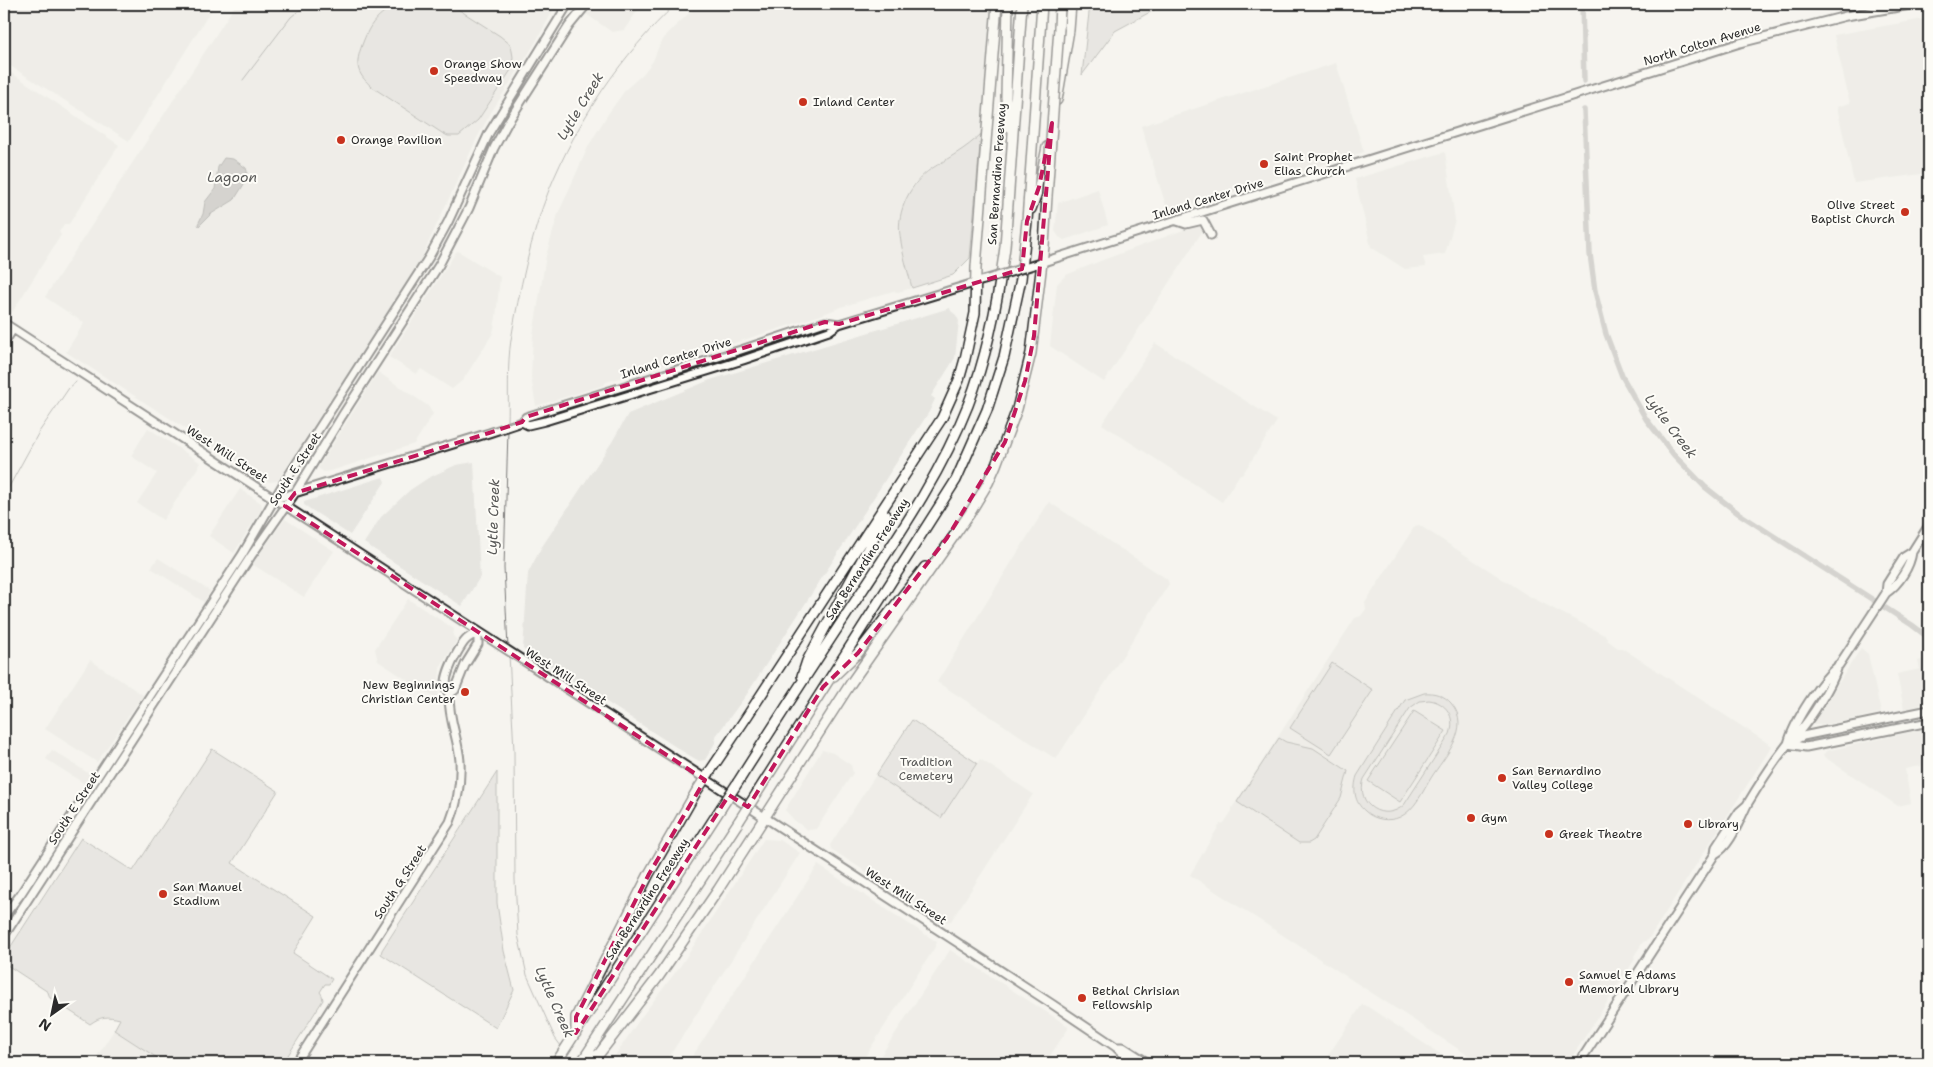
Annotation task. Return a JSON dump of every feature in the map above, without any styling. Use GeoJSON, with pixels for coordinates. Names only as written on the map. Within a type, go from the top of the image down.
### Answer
{"type":"FeatureCollection","features":[{"type":"Feature","properties":{"kind":"highway"},"geometry":{"type":"LineString","coordinates":[[576,1033],[576,1017],[658,857],[696,792],[936,428],[949,404],[965,359],[975,313],[975,284],[997,4]]}},
{"type":"Feature","properties":{"kind":"highway"},"geometry":{"type":"LineString","coordinates":[[1008,4],[1006,97],[1011,150]]}},
{"type":"Feature","properties":{"kind":"highway","name":"San Bernardino Freeway"},"geometry":{"type":"LineString","coordinates":[[556,1063],[920,503],[946,456],[968,405],[988,342],[1000,281],[1005,247],[1022,4]]}},
{"type":"Feature","properties":{"kind":"highway"},"geometry":{"type":"LineString","coordinates":[[581,1063],[739,821],[956,480],[987,410],[1004,357],[1021,279],[1027,221],[1042,4]]}},
{"type":"Feature","properties":{"kind":"highway"},"geometry":{"type":"LineString","coordinates":[[581,1063],[599,1054],[658,976],[764,818],[850,683],[970,513],[988,482],[1005,442],[1025,381],[1031,353],[1038,264],[1047,196],[1060,4]]}},
{"type":"Feature","properties":{"kind":"highway"},"geometry":{"type":"LineString","coordinates":[[1027,221],[1039,187],[1061,80],[1072,4]]}},
{"type":"Feature","properties":{"kind":"highway"},"geometry":{"type":"LineString","coordinates":[[800,685],[807,661],[883,520],[931,441],[936,428]]}},
{"type":"Feature","properties":{"kind":"highway"},"geometry":{"type":"LineString","coordinates":[[824,687],[858,653],[948,538],[1005,442]]}},
{"type":"Feature","properties":{"kind":"main road","name":"South E Street"},"geometry":{"type":"LineString","coordinates":[[4,916],[20,895],[242,555],[275,499],[429,257],[448,222],[489,133],[568,4]]}},
{"type":"Feature","properties":{"kind":"main road","name":"South E Street"},"geometry":{"type":"LineString","coordinates":[[4,936],[295,493],[342,416],[440,265],[469,208],[494,148],[508,122],[569,26],[586,4]]}},
{"type":"Feature","properties":{"kind":"main road","name":"North Colton Avenue"},"geometry":{"type":"LineString","coordinates":[[1583,93],[1780,32],[1846,16],[1916,4]]}},
{"type":"Feature","properties":{"kind":"main road","name":"Inland Center Drive"},"geometry":{"type":"LineString","coordinates":[[275,499],[489,434],[522,422],[528,425],[537,423],[698,374],[829,331],[839,324],[975,284],[1583,93]]}},
{"type":"Feature","properties":{"kind":"main road"},"geometry":{"type":"LineString","coordinates":[[1177,221],[1186,224],[1203,220],[1211,236]]}},
{"type":"Feature","properties":{"kind":"main road","name":"West Mill Street"},"geometry":{"type":"LineString","coordinates":[[4,323],[1138,1063]]}},
{"type":"Feature","properties":{"kind":"main road"},"geometry":{"type":"LineString","coordinates":[[4,343],[13,329]]}},
{"type":"Feature","properties":{"kind":"main road"},"geometry":{"type":"LineString","coordinates":[[1579,1063],[1715,854],[1722,850],[1744,815],[1747,805],[1788,744],[1792,730],[1809,703],[1830,672],[1838,665],[1886,592],[1894,588],[1911,561],[1912,552],[1929,525]]}},
{"type":"Feature","properties":{"kind":"main road"},"geometry":{"type":"LineString","coordinates":[[449,694],[455,690],[465,665],[478,644],[478,632]]}},
{"type":"Feature","properties":{"kind":"main road","name":"South G Street"},"geometry":{"type":"LineString","coordinates":[[296,1063],[450,822],[457,801],[460,778],[459,755],[449,712],[449,694],[446,688],[446,681],[452,662],[467,637],[478,632]]}},
{"type":"Feature","properties":{"kind":"main road"},"geometry":{"type":"LineString","coordinates":[[1788,744],[1803,736],[1929,710]]}},
{"type":"Feature","properties":{"kind":"main road"},"geometry":{"type":"LineString","coordinates":[[1788,744],[1806,747],[1929,722]]}},
{"type":"Feature","properties":{"kind":"main road"},"geometry":{"type":"LineString","coordinates":[[1862,724],[1864,736]]}},
{"type":"Feature","properties":{"kind":"main road","name":"West Mill Street"},"geometry":{"type":"LineString","coordinates":[[1116,1047],[1124,1047],[1148,1063]]}},
{"type":"Feature","properties":{"kind":"highlighted area"},"geometry":{"type":"Polygon","coordinates":[[[1052,123],[1034,336],[1025,381],[1005,442],[947,538],[858,653],[823,687],[748,807],[729,795],[576,1033],[576,1017],[649,874],[705,780],[285,506],[295,493],[489,433],[522,422],[526,417],[825,322],[839,324],[1022,269],[1027,221],[1039,187],[1052,123]]]}},
{"type":"Feature","properties":{"kind":"shaded area"},"geometry":{"type":"Polygon","coordinates":[[[4,4],[215,4],[129,141],[4,62],[4,4]]]}},
{"type":"Feature","properties":{"kind":"shaded area"},"geometry":{"type":"Polygon","coordinates":[[[236,4],[550,4],[555,7],[477,138],[418,265],[278,481],[269,482],[66,352],[84,323],[45,297],[236,4]]]}},
{"type":"Feature","properties":{"kind":"shaded area"},"geometry":{"type":"Polygon","coordinates":[[[591,4],[642,4],[624,30],[612,32],[586,14],[591,4]]]}},
{"type":"Feature","properties":{"kind":"shaded area"},"geometry":{"type":"Polygon","coordinates":[[[699,4],[991,4],[981,134],[970,145],[928,170],[912,186],[899,233],[912,288],[898,292],[893,291],[841,307],[536,406],[531,377],[533,335],[546,256],[558,214],[589,145],[608,114],[626,89],[643,74],[653,61],[659,46],[667,34],[699,4]]]}},
{"type":"Feature","properties":{"kind":"shaded area"},"geometry":{"type":"Polygon","coordinates":[[[1929,18],[1929,173],[1854,183],[1837,107],[1850,103],[1834,35],[1929,18]]]}},
{"type":"Feature","properties":{"kind":"shaded area"},"geometry":{"type":"Polygon","coordinates":[[[1336,63],[1364,152],[1168,212],[1141,126],[1336,63]]]}},
{"type":"Feature","properties":{"kind":"shaded area"},"geometry":{"type":"Polygon","coordinates":[[[4,68],[119,145],[69,224],[64,224],[59,232],[61,235],[11,314],[4,309],[4,68]]]}},
{"type":"Feature","properties":{"kind":"shaded area"},"geometry":{"type":"Polygon","coordinates":[[[1445,152],[1455,220],[1445,254],[1423,257],[1426,267],[1405,269],[1371,247],[1355,179],[1445,152]]]}},
{"type":"Feature","properties":{"kind":"shaded area"},"geometry":{"type":"Polygon","coordinates":[[[1098,189],[1108,225],[1064,240],[1059,237],[1055,231],[1058,203],[1098,189]]]}},
{"type":"Feature","properties":{"kind":"shaded area"},"geometry":{"type":"Polygon","coordinates":[[[1197,225],[1201,228],[1202,232],[1104,382],[1050,346],[1057,284],[1066,275],[1197,225]]]}},
{"type":"Feature","properties":{"kind":"shaded area"},"geometry":{"type":"Polygon","coordinates":[[[458,251],[500,277],[493,333],[463,380],[452,389],[421,369],[416,374],[389,357],[458,251]]]}},
{"type":"Feature","properties":{"kind":"shaded area"},"geometry":{"type":"Polygon","coordinates":[[[950,308],[959,321],[955,358],[931,396],[935,399],[929,412],[747,694],[716,736],[715,743],[705,760],[699,761],[682,751],[591,692],[588,688],[575,682],[523,649],[528,573],[541,548],[612,442],[628,414],[710,380],[950,308]]]}},
{"type":"Feature","properties":{"kind":"shaded area"},"geometry":{"type":"Polygon","coordinates":[[[1155,343],[1277,421],[1222,502],[1102,424],[1155,343]]]}},
{"type":"Feature","properties":{"kind":"shaded area"},"geometry":{"type":"Polygon","coordinates":[[[378,372],[428,406],[433,414],[414,444],[324,472],[318,468],[378,372]]]}},
{"type":"Feature","properties":{"kind":"shaded area"},"geometry":{"type":"Polygon","coordinates":[[[148,428],[201,463],[163,520],[137,503],[157,473],[131,456],[148,428]]]}},
{"type":"Feature","properties":{"kind":"shaded area"},"geometry":{"type":"Polygon","coordinates":[[[474,462],[480,577],[462,606],[364,543],[381,517],[410,490],[428,478],[456,465],[474,462]]]}},
{"type":"Feature","properties":{"kind":"shaded area"},"geometry":{"type":"Polygon","coordinates":[[[383,477],[385,482],[350,535],[304,505],[304,502],[383,477]]]}},
{"type":"Feature","properties":{"kind":"shaded area"},"geometry":{"type":"Polygon","coordinates":[[[240,489],[261,503],[262,508],[234,553],[209,536],[240,489]]]}},
{"type":"Feature","properties":{"kind":"shaded area"},"geometry":{"type":"Polygon","coordinates":[[[1049,502],[1167,579],[1169,584],[1056,759],[937,682],[1049,502]]]}},
{"type":"Feature","properties":{"kind":"shaded area"},"geometry":{"type":"Polygon","coordinates":[[[285,519],[334,551],[304,597],[252,564],[285,519]]]}},
{"type":"Feature","properties":{"kind":"shaded area","name":"San Bernardino Valley College"},"geometry":{"type":"Polygon","coordinates":[[[1419,525],[1527,595],[1606,636],[1607,640],[1618,648],[1622,648],[1772,746],[1648,940],[1643,942],[1634,956],[1635,959],[1568,1063],[1480,1063],[1190,875],[1220,824],[1224,823],[1232,811],[1232,808],[1355,618],[1361,616],[1366,609],[1365,603],[1415,526],[1419,525]]]}},
{"type":"Feature","properties":{"kind":"shaded area"},"geometry":{"type":"Polygon","coordinates":[[[158,558],[210,591],[204,602],[151,568],[158,558]]]}},
{"type":"Feature","properties":{"kind":"shaded area"},"geometry":{"type":"Polygon","coordinates":[[[408,599],[454,629],[453,636],[457,640],[440,668],[438,700],[378,661],[375,649],[408,599]]]}},
{"type":"Feature","properties":{"kind":"shaded area"},"geometry":{"type":"Polygon","coordinates":[[[1861,648],[1868,654],[1881,713],[1829,724],[1814,725],[1813,723],[1861,648]]]}},
{"type":"Feature","properties":{"kind":"shaded area"},"geometry":{"type":"Polygon","coordinates":[[[1925,659],[1929,662],[1929,703],[1904,709],[1897,674],[1920,669],[1918,661],[1925,659]]]}},
{"type":"Feature","properties":{"kind":"shaded area"},"geometry":{"type":"Polygon","coordinates":[[[90,660],[143,695],[97,762],[45,729],[90,660]]]}},
{"type":"Feature","properties":{"kind":"shaded area"},"geometry":{"type":"Polygon","coordinates":[[[1929,728],[1929,764],[1905,769],[1911,803],[1898,806],[1823,756],[1826,751],[1929,728]]]}},
{"type":"Feature","properties":{"kind":"shaded area"},"geometry":{"type":"Polygon","coordinates":[[[52,750],[91,775],[85,784],[46,759],[52,750]]]}},
{"type":"Feature","properties":{"kind":"shaded area"},"geometry":{"type":"Polygon","coordinates":[[[822,750],[833,753],[851,765],[853,773],[816,829],[808,830],[795,821],[785,810],[822,750]]]}},
{"type":"Feature","properties":{"kind":"shaded area"},"geometry":{"type":"Polygon","coordinates":[[[980,759],[1033,794],[951,921],[944,922],[831,849],[830,845],[876,775],[941,818],[980,759]]]}},
{"type":"Feature","properties":{"kind":"shaded area"},"geometry":{"type":"Polygon","coordinates":[[[764,839],[780,840],[800,853],[665,1063],[610,1063],[642,1016],[681,965],[764,839]]]}},
{"type":"Feature","properties":{"kind":"shaded area"},"geometry":{"type":"Polygon","coordinates":[[[818,865],[937,942],[861,1063],[688,1063],[818,865]]]}},
{"type":"Feature","properties":{"kind":"shaded area"},"geometry":{"type":"Polygon","coordinates":[[[950,950],[1068,1026],[1068,1029],[1045,1063],[876,1063],[950,950]]]}},
{"type":"Feature","properties":{"kind":"shaded area"},"geometry":{"type":"Polygon","coordinates":[[[1362,1005],[1365,1005],[1454,1063],[1323,1063],[1362,1005]]]}},
{"type":"Feature","properties":{"kind":"shaded area"},"geometry":{"type":"Polygon","coordinates":[[[114,1030],[165,1063],[93,1063],[114,1030]]]}},
{"type":"Feature","properties":{"kind":"green space","name":"Orange Show Speedway"},"geometry":{"type":"Polygon","coordinates":[[[397,4],[450,4],[511,45],[513,57],[511,70],[478,120],[459,136],[448,136],[442,133],[372,87],[360,73],[358,58],[368,31],[379,16],[397,4]]]}},
{"type":"Feature","properties":{"kind":"green space"},"geometry":{"type":"Polygon","coordinates":[[[1090,4],[1165,4],[1115,31],[1082,75],[1090,4]]]}},
{"type":"Feature","properties":{"kind":"green space"},"geometry":{"type":"Polygon","coordinates":[[[981,134],[970,258],[953,275],[912,288],[902,248],[899,226],[906,198],[917,182],[931,169],[963,149],[981,134]]]}},
{"type":"Feature","properties":{"kind":"green space"},"geometry":{"type":"Polygon","coordinates":[[[1332,663],[1373,690],[1331,754],[1290,728],[1332,663]]]}},
{"type":"Feature","properties":{"kind":"green space"},"geometry":{"type":"Polygon","coordinates":[[[1424,693],[1442,696],[1451,703],[1457,713],[1459,722],[1458,732],[1449,752],[1410,810],[1400,817],[1382,819],[1369,814],[1361,807],[1355,795],[1356,781],[1357,776],[1405,700],[1424,693]],[[1420,701],[1410,708],[1364,779],[1362,788],[1364,797],[1367,803],[1380,812],[1396,810],[1404,805],[1450,734],[1452,722],[1448,711],[1435,701],[1420,701]]]}},
{"type":"Feature","properties":{"kind":"green space"},"geometry":{"type":"Polygon","coordinates":[[[1414,711],[1446,731],[1400,802],[1368,781],[1414,711]]]}},
{"type":"Feature","properties":{"kind":"green space","name":"Tradition Cemetery"},"geometry":{"type":"Polygon","coordinates":[[[912,720],[977,763],[941,818],[876,775],[912,720]]]}},
{"type":"Feature","properties":{"kind":"green space"},"geometry":{"type":"Polygon","coordinates":[[[1279,738],[1286,742],[1313,748],[1348,771],[1341,798],[1314,840],[1309,843],[1299,843],[1237,802],[1279,738]]]}},
{"type":"Feature","properties":{"kind":"green space","name":"San Manuel Stadium"},"geometry":{"type":"Polygon","coordinates":[[[212,749],[278,791],[232,863],[316,916],[293,953],[332,979],[329,984],[325,984],[320,992],[323,1000],[283,1063],[165,1063],[114,1030],[120,1019],[104,1017],[90,1024],[50,998],[48,992],[4,963],[4,957],[81,838],[133,871],[212,749]]]}},
{"type":"Feature","properties":{"kind":"green space"},"geometry":{"type":"Polygon","coordinates":[[[497,772],[497,903],[504,951],[514,990],[496,1028],[381,954],[497,772]]]}},
{"type":"Feature","properties":{"kind":"water","name":"Lagoon"},"geometry":{"type":"Polygon","coordinates":[[[224,158],[233,159],[246,168],[246,181],[234,200],[211,214],[199,226],[205,202],[215,189],[218,167],[224,158]]]}},
{"type":"Feature","properties":{"kind":"waterway"},"geometry":{"type":"LineString","coordinates":[[243,80],[291,17],[307,4]]}},
{"type":"Feature","properties":{"kind":"waterway","name":"Lytle Creek"},"geometry":{"type":"LineString","coordinates":[[508,423],[509,360],[514,322],[531,245],[549,190],[573,139],[602,90],[637,45],[676,4]]}},
{"type":"Feature","properties":{"kind":"waterway","name":"Lytle Creek"},"geometry":{"type":"LineString","coordinates":[[1582,4],[1584,81]]}},
{"type":"Feature","properties":{"kind":"waterway","name":"Lytle Creek"},"geometry":{"type":"LineString","coordinates":[[1584,110],[1590,254],[1595,291],[1606,334],[1622,376],[1646,419],[1674,455],[1705,487],[1738,513],[1912,625],[1929,638]]}},
{"type":"Feature","properties":{"kind":"waterway"},"geometry":{"type":"LineString","coordinates":[[4,496],[39,432],[69,388],[76,382]]}},
{"type":"Feature","properties":{"kind":"waterway","name":"Lytle Creek"},"geometry":{"type":"LineString","coordinates":[[508,430],[504,568],[508,648]]}},
{"type":"Feature","properties":{"kind":"waterway","name":"Lytle Creek"},"geometry":{"type":"LineString","coordinates":[[509,654],[514,751],[515,880],[518,935],[527,975],[555,1038],[561,1046]]}},
{"type":"Feature","properties":{"kind":"waterway","name":"Lytle Creek"},"geometry":{"type":"LineString","coordinates":[[566,1054],[573,1063]]}},
{"type":"Feature","properties":{"kind":"place","name":"Orange Show Speedway"},"geometry":{"type":"Point","coordinates":[434,71]}},
{"type":"Feature","properties":{"kind":"place","name":"Inland Center"},"geometry":{"type":"Point","coordinates":[803,102]}},
{"type":"Feature","properties":{"kind":"place","name":"Orange Pavilion"},"geometry":{"type":"Point","coordinates":[341,140]}},
{"type":"Feature","properties":{"kind":"place","name":"Saint Prophet Elias Church"},"geometry":{"type":"Point","coordinates":[1264,164]}},
{"type":"Feature","properties":{"kind":"place","name":"Olive Street Baptist Church"},"geometry":{"type":"Point","coordinates":[1905,212]}},
{"type":"Feature","properties":{"kind":"place","name":"New Beginnings Christian Center"},"geometry":{"type":"Point","coordinates":[465,692]}},
{"type":"Feature","properties":{"kind":"place","name":"San Bernardino Valley College"},"geometry":{"type":"Point","coordinates":[1502,778]}},
{"type":"Feature","properties":{"kind":"place","name":"Gym"},"geometry":{"type":"Point","coordinates":[1471,818]}},
{"type":"Feature","properties":{"kind":"place","name":"Library"},"geometry":{"type":"Point","coordinates":[1688,824]}},
{"type":"Feature","properties":{"kind":"place","name":"Greek Theatre"},"geometry":{"type":"Point","coordinates":[1549,834]}},
{"type":"Feature","properties":{"kind":"place","name":"San Manuel Stadium"},"geometry":{"type":"Point","coordinates":[163,894]}},
{"type":"Feature","properties":{"kind":"place","name":"Samuel E Adams Memorial Library"},"geometry":{"type":"Point","coordinates":[1569,982]}},
{"type":"Feature","properties":{"kind":"place","name":"Bethal Chrisian Fellowship"},"geometry":{"type":"Point","coordinates":[1082,998]}}]}
